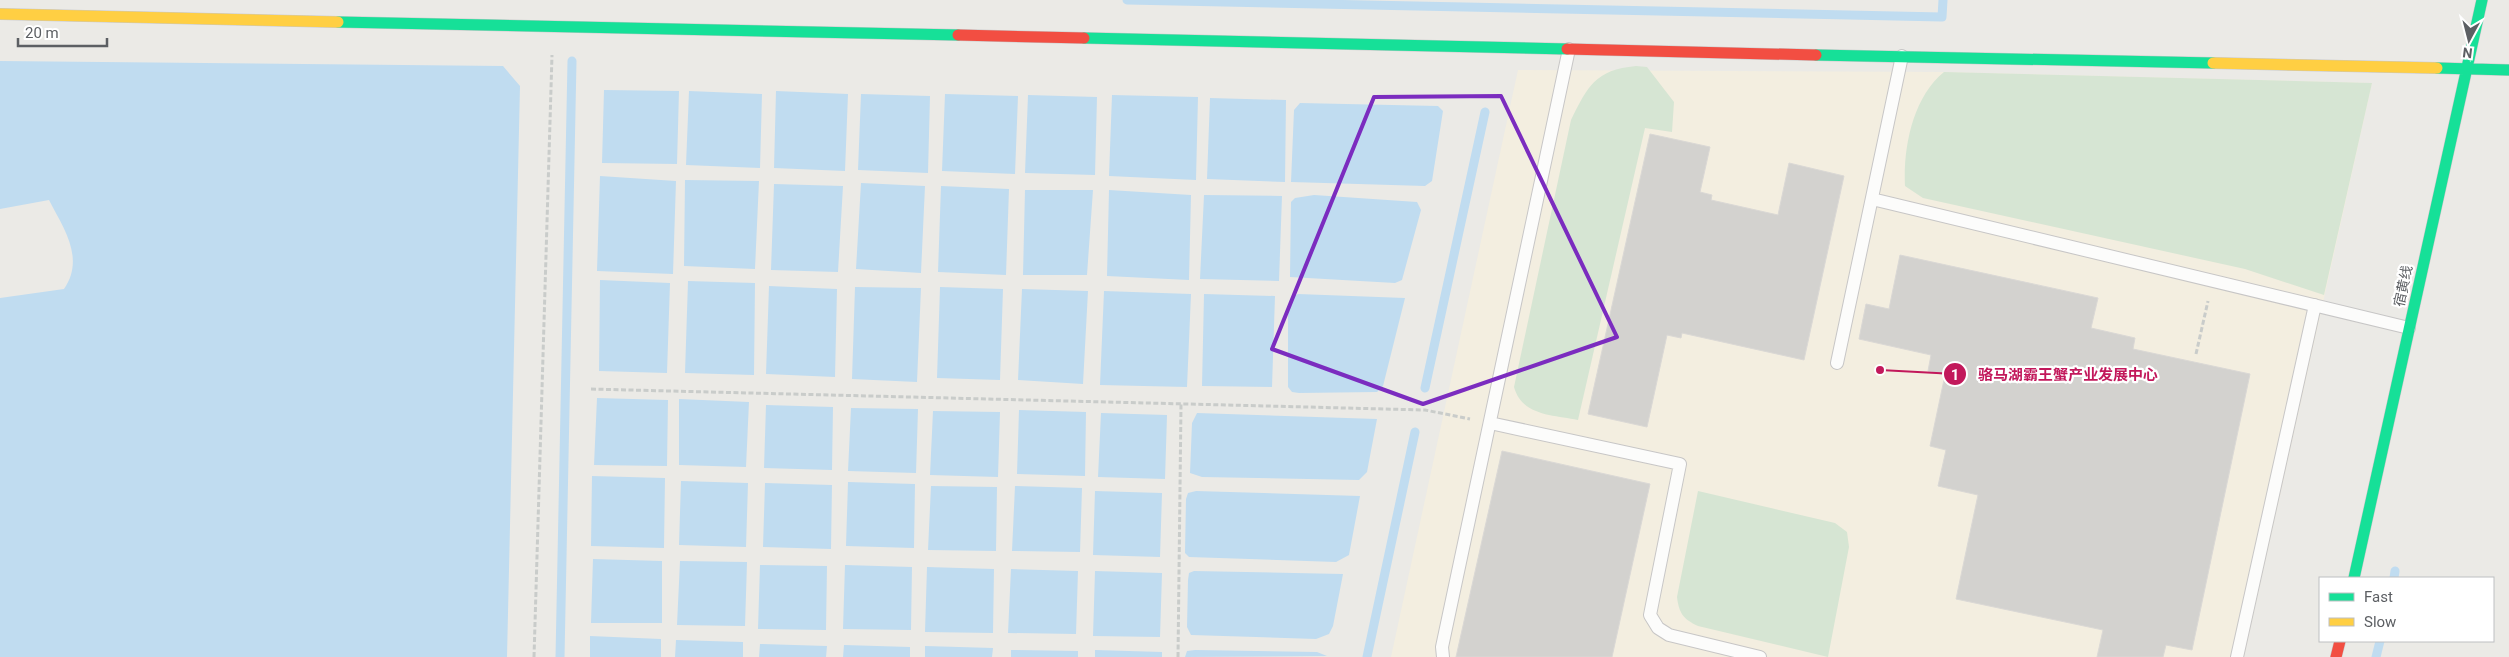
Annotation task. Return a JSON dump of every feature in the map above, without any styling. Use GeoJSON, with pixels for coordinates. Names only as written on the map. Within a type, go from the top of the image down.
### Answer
{"type":"FeatureCollection","features":[{"type":"Feature","properties":{"kind":"street","name":"宿黄线"},"geometry":{"type":"LineString","coordinates":[[2354,577],[2482,0]]}},
{"type":"Feature","properties":{"kind":"street"},"geometry":{"type":"LineString","coordinates":[[0,14],[2509,70]]}},
{"type":"Feature","properties":{"kind":"street"},"geometry":{"type":"LineString","coordinates":[[2336,657],[2340,642]]}},
{"type":"Feature","properties":{"kind":"lane"},"geometry":{"type":"LineString","coordinates":[[1443,657],[1442,647],[1570,49]]}},
{"type":"Feature","properties":{"kind":"lane"},"geometry":{"type":"LineString","coordinates":[[1836,363],[1902,56]]}},
{"type":"Feature","properties":{"kind":"lane"},"geometry":{"type":"LineString","coordinates":[[1872,199],[2409,328]]}},
{"type":"Feature","properties":{"kind":"lane"},"geometry":{"type":"LineString","coordinates":[[2236,657],[2315,305]]}},
{"type":"Feature","properties":{"kind":"lane"},"geometry":{"type":"LineString","coordinates":[[1490,423],[1680,464],[1650,615],[1658,628],[1669,635],[1760,657]]}},
{"type":"Feature","properties":{"kind":"path"},"geometry":{"type":"LineString","coordinates":[[534,657],[553,26]]}},
{"type":"Feature","properties":{"kind":"path"},"geometry":{"type":"LineString","coordinates":[[2196,354],[2213,281]]}},
{"type":"Feature","properties":{"kind":"path"},"geometry":{"type":"LineString","coordinates":[[591,388],[1425,410],[1490,423]]}},
{"type":"Feature","properties":{"kind":"path"},"geometry":{"type":"LineString","coordinates":[[1178,657],[1181,404]]}},
{"type":"Feature","properties":{"kind":"highlighted area"},"geometry":{"type":"Polygon","coordinates":[[[1501,96],[1617,337],[1423,404],[1272,349],[1374,97],[1501,96]]]}},
{"type":"Feature","properties":{"kind":"shaded area"},"geometry":{"type":"Polygon","coordinates":[[[1518,70],[1944,72],[2372,83],[2244,657],[1391,657],[1518,70]]]}},
{"type":"Feature","properties":{"kind":"green space"},"geometry":{"type":"Polygon","coordinates":[[[1636,66],[1647,67],[1674,102],[1672,132],[1645,128],[1578,420],[1549,415],[1531,409],[1524,404],[1518,397],[1514,387],[1571,120],[1588,89],[1594,82],[1611,71],[1636,66]]]}},
{"type":"Feature","properties":{"kind":"green space"},"geometry":{"type":"Polygon","coordinates":[[[1944,72],[2372,83],[2324,295],[2245,269],[1923,198],[1905,186],[1908,139],[1912,124],[1925,95],[1933,82],[1944,72]]]}},
{"type":"Feature","properties":{"kind":"green space"},"geometry":{"type":"Polygon","coordinates":[[[1698,491],[1835,523],[1847,532],[1849,547],[1828,657],[1698,626],[1683,615],[1677,597],[1698,491]]]}},
{"type":"Feature","properties":{"kind":"water"},"geometry":{"type":"Polygon","coordinates":[[[0,61],[503,66],[520,86],[507,657],[0,657],[0,298],[64,289],[73,266],[70,244],[66,233],[49,200],[0,209],[0,61]]]}},
{"type":"Feature","properties":{"kind":"water"},"geometry":{"type":"Polygon","coordinates":[[[604,90],[679,91],[677,164],[602,163],[604,90]]]}},
{"type":"Feature","properties":{"kind":"water"},"geometry":{"type":"Polygon","coordinates":[[[689,91],[762,94],[760,168],[686,165],[689,91]]]}},
{"type":"Feature","properties":{"kind":"water"},"geometry":{"type":"Polygon","coordinates":[[[776,91],[848,94],[845,171],[774,168],[776,91]]]}},
{"type":"Feature","properties":{"kind":"water"},"geometry":{"type":"Polygon","coordinates":[[[861,94],[930,96],[928,173],[858,170],[861,94]]]}},
{"type":"Feature","properties":{"kind":"water"},"geometry":{"type":"Polygon","coordinates":[[[945,94],[1018,96],[1015,174],[942,171],[945,94]]]}},
{"type":"Feature","properties":{"kind":"water"},"geometry":{"type":"Polygon","coordinates":[[[1028,95],[1097,97],[1095,175],[1025,173],[1028,95]]]}},
{"type":"Feature","properties":{"kind":"water"},"geometry":{"type":"Polygon","coordinates":[[[1112,95],[1198,97],[1196,180],[1109,176],[1112,95]]]}},
{"type":"Feature","properties":{"kind":"water"},"geometry":{"type":"Polygon","coordinates":[[[1210,98],[1286,100],[1285,182],[1207,179],[1210,98]]]}},
{"type":"Feature","properties":{"kind":"water"},"geometry":{"type":"Polygon","coordinates":[[[1300,103],[1438,106],[1443,111],[1432,181],[1425,186],[1291,182],[1294,110],[1300,103]]]}},
{"type":"Feature","properties":{"kind":"water"},"geometry":{"type":"Polygon","coordinates":[[[600,176],[676,181],[673,274],[597,271],[600,176]]]}},
{"type":"Feature","properties":{"kind":"water"},"geometry":{"type":"Polygon","coordinates":[[[685,180],[759,181],[755,269],[684,266],[685,180]]]}},
{"type":"Feature","properties":{"kind":"water"},"geometry":{"type":"Polygon","coordinates":[[[861,183],[925,186],[921,273],[856,269],[861,183]]]}},
{"type":"Feature","properties":{"kind":"water"},"geometry":{"type":"Polygon","coordinates":[[[774,184],[843,186],[838,272],[771,270],[774,184]]]}},
{"type":"Feature","properties":{"kind":"water"},"geometry":{"type":"Polygon","coordinates":[[[941,186],[1009,189],[1006,275],[938,272],[941,186]]]}},
{"type":"Feature","properties":{"kind":"water"},"geometry":{"type":"Polygon","coordinates":[[[1025,190],[1093,190],[1087,275],[1023,275],[1025,190]]]}},
{"type":"Feature","properties":{"kind":"water"},"geometry":{"type":"Polygon","coordinates":[[[1109,190],[1191,195],[1189,280],[1107,276],[1109,190]]]}},
{"type":"Feature","properties":{"kind":"water"},"geometry":{"type":"Polygon","coordinates":[[[1204,195],[1282,196],[1279,281],[1200,279],[1204,195]]]}},
{"type":"Feature","properties":{"kind":"water"},"geometry":{"type":"Polygon","coordinates":[[[1314,195],[1417,202],[1421,210],[1402,280],[1395,283],[1290,277],[1291,202],[1295,198],[1314,195]]]}},
{"type":"Feature","properties":{"kind":"water"},"geometry":{"type":"Polygon","coordinates":[[[600,280],[670,283],[667,373],[599,371],[600,280]]]}},
{"type":"Feature","properties":{"kind":"water"},"geometry":{"type":"Polygon","coordinates":[[[688,281],[755,283],[754,375],[685,373],[688,281]]]}},
{"type":"Feature","properties":{"kind":"water"},"geometry":{"type":"Polygon","coordinates":[[[769,286],[837,289],[835,377],[766,374],[769,286]]]}},
{"type":"Feature","properties":{"kind":"water"},"geometry":{"type":"Polygon","coordinates":[[[855,287],[921,288],[917,382],[852,379],[855,287]]]}},
{"type":"Feature","properties":{"kind":"water"},"geometry":{"type":"Polygon","coordinates":[[[940,287],[1003,289],[1000,380],[937,378],[940,287]]]}},
{"type":"Feature","properties":{"kind":"water"},"geometry":{"type":"Polygon","coordinates":[[[1022,289],[1088,291],[1083,384],[1018,380],[1022,289]]]}},
{"type":"Feature","properties":{"kind":"water"},"geometry":{"type":"Polygon","coordinates":[[[1104,291],[1191,294],[1187,387],[1100,385],[1104,291]]]}},
{"type":"Feature","properties":{"kind":"water"},"geometry":{"type":"Polygon","coordinates":[[[1204,294],[1275,296],[1272,387],[1202,386],[1204,294]]]}},
{"type":"Feature","properties":{"kind":"water"},"geometry":{"type":"Polygon","coordinates":[[[1298,294],[1405,298],[1383,386],[1377,392],[1292,392],[1288,387],[1288,307],[1291,298],[1298,294]]]}},
{"type":"Feature","properties":{"kind":"water"},"geometry":{"type":"Polygon","coordinates":[[[597,398],[668,400],[667,466],[594,465],[597,398]]]}},
{"type":"Feature","properties":{"kind":"water"},"geometry":{"type":"Polygon","coordinates":[[[679,399],[749,402],[746,467],[679,465],[679,399]]]}},
{"type":"Feature","properties":{"kind":"water"},"geometry":{"type":"Polygon","coordinates":[[[766,405],[833,407],[832,470],[764,468],[766,405]]]}},
{"type":"Feature","properties":{"kind":"water"},"geometry":{"type":"Polygon","coordinates":[[[851,408],[918,409],[916,473],[848,471],[851,408]]]}},
{"type":"Feature","properties":{"kind":"water"},"geometry":{"type":"Polygon","coordinates":[[[1019,410],[1086,412],[1085,476],[1017,474],[1019,410]]]}},
{"type":"Feature","properties":{"kind":"water"},"geometry":{"type":"Polygon","coordinates":[[[933,411],[1000,412],[998,477],[930,475],[933,411]]]}},
{"type":"Feature","properties":{"kind":"water"},"geometry":{"type":"Polygon","coordinates":[[[1101,413],[1167,415],[1165,479],[1098,477],[1101,413]]]}},
{"type":"Feature","properties":{"kind":"water"},"geometry":{"type":"Polygon","coordinates":[[[1197,413],[1377,419],[1367,472],[1359,480],[1202,477],[1190,473],[1192,423],[1197,413]]]}},
{"type":"Feature","properties":{"kind":"water"},"geometry":{"type":"Polygon","coordinates":[[[592,476],[665,478],[664,548],[591,546],[592,476]]]}},
{"type":"Feature","properties":{"kind":"water"},"geometry":{"type":"Polygon","coordinates":[[[681,481],[748,483],[746,547],[679,545],[681,481]]]}},
{"type":"Feature","properties":{"kind":"water"},"geometry":{"type":"Polygon","coordinates":[[[848,482],[915,484],[914,548],[846,546],[848,482]]]}},
{"type":"Feature","properties":{"kind":"water"},"geometry":{"type":"Polygon","coordinates":[[[765,483],[832,485],[831,549],[763,547],[765,483]]]}},
{"type":"Feature","properties":{"kind":"water"},"geometry":{"type":"Polygon","coordinates":[[[931,486],[997,487],[996,551],[928,550],[931,486]]]}},
{"type":"Feature","properties":{"kind":"water"},"geometry":{"type":"Polygon","coordinates":[[[1015,486],[1082,488],[1080,552],[1012,551],[1015,486]]]}},
{"type":"Feature","properties":{"kind":"water"},"geometry":{"type":"Polygon","coordinates":[[[1095,491],[1162,493],[1160,557],[1093,555],[1095,491]]]}},
{"type":"Feature","properties":{"kind":"water"},"geometry":{"type":"Polygon","coordinates":[[[1196,491],[1360,496],[1349,555],[1336,562],[1189,557],[1185,553],[1186,499],[1188,493],[1196,491]]]}},
{"type":"Feature","properties":{"kind":"water"},"geometry":{"type":"Polygon","coordinates":[[[593,559],[662,561],[662,623],[591,623],[593,559]]]}},
{"type":"Feature","properties":{"kind":"water"},"geometry":{"type":"Polygon","coordinates":[[[680,561],[747,562],[745,626],[677,625],[680,561]]]}},
{"type":"Feature","properties":{"kind":"water"},"geometry":{"type":"Polygon","coordinates":[[[760,565],[827,566],[826,630],[758,629],[760,565]]]}},
{"type":"Feature","properties":{"kind":"water"},"geometry":{"type":"Polygon","coordinates":[[[845,565],[912,567],[911,630],[843,629],[845,565]]]}},
{"type":"Feature","properties":{"kind":"water"},"geometry":{"type":"Polygon","coordinates":[[[927,567],[994,569],[993,633],[925,632],[927,567]]]}},
{"type":"Feature","properties":{"kind":"water"},"geometry":{"type":"Polygon","coordinates":[[[1011,569],[1078,571],[1076,634],[1008,633],[1011,569]]]}},
{"type":"Feature","properties":{"kind":"water"},"geometry":{"type":"Polygon","coordinates":[[[1095,571],[1162,573],[1160,637],[1093,636],[1095,571]]]}},
{"type":"Feature","properties":{"kind":"water"},"geometry":{"type":"Polygon","coordinates":[[[1194,571],[1343,574],[1333,626],[1329,634],[1316,639],[1191,635],[1187,627],[1188,580],[1189,573],[1194,571]]]}},
{"type":"Feature","properties":{"kind":"water"},"geometry":{"type":"Polygon","coordinates":[[[590,636],[661,639],[661,657],[590,657],[590,636]]]}},
{"type":"Feature","properties":{"kind":"water"},"geometry":{"type":"Polygon","coordinates":[[[676,640],[743,642],[743,657],[675,657],[676,640]]]}},
{"type":"Feature","properties":{"kind":"water"},"geometry":{"type":"Polygon","coordinates":[[[760,644],[827,646],[826,657],[759,657],[760,644]]]}},
{"type":"Feature","properties":{"kind":"water"},"geometry":{"type":"Polygon","coordinates":[[[844,645],[910,647],[910,657],[843,657],[844,645]]]}},
{"type":"Feature","properties":{"kind":"water"},"geometry":{"type":"Polygon","coordinates":[[[925,646],[993,648],[992,657],[925,657],[925,646]]]}},
{"type":"Feature","properties":{"kind":"water"},"geometry":{"type":"Polygon","coordinates":[[[1011,650],[1078,651],[1078,657],[1011,657],[1011,650]]]}},
{"type":"Feature","properties":{"kind":"water"},"geometry":{"type":"Polygon","coordinates":[[[1095,650],[1162,652],[1162,657],[1095,657],[1095,650]]]}},
{"type":"Feature","properties":{"kind":"water"},"geometry":{"type":"Polygon","coordinates":[[[1187,651],[1317,652],[1327,656],[1185,657],[1187,651]]]}},
{"type":"Feature","properties":{"kind":"building"},"geometry":{"type":"Polygon","coordinates":[[[1650,134],[1710,147],[1700,192],[1712,195],[1711,200],[1778,215],[1789,163],[1844,176],[1804,360],[1682,333],[1681,338],[1667,335],[1647,427],[1588,414],[1650,134]]]}},
{"type":"Feature","properties":{"kind":"building"},"geometry":{"type":"Polygon","coordinates":[[[1900,255],[2098,298],[2091,328],[2135,338],[2133,349],[2250,374],[2192,650],[2166,645],[2163,657],[2097,657],[2103,630],[1956,599],[1978,495],[1938,486],[1946,450],[1930,446],[1945,375],[1928,371],[1931,355],[1859,339],[1866,304],[1889,309],[1900,255]]]}},
{"type":"Feature","properties":{"kind":"building"},"geometry":{"type":"Polygon","coordinates":[[[1502,451],[1650,484],[1612,657],[1456,657],[1502,451]]]}},
{"type":"Feature","properties":{"kind":"waterway"},"geometry":{"type":"LineString","coordinates":[[1127,0],[1942,17],[1943,0]]}},
{"type":"Feature","properties":{"kind":"waterway"},"geometry":{"type":"LineString","coordinates":[[560,657],[572,61]]}},
{"type":"Feature","properties":{"kind":"waterway"},"geometry":{"type":"LineString","coordinates":[[1425,388],[1485,112]]}},
{"type":"Feature","properties":{"kind":"waterway"},"geometry":{"type":"LineString","coordinates":[[1367,657],[1415,432]]}},
{"type":"Feature","properties":{"kind":"waterway"},"geometry":{"type":"LineString","coordinates":[[2394,577],[2395,571]]}},
{"type":"Feature","properties":{"kind":"waterway"},"geometry":{"type":"LineString","coordinates":[[2376,657],[2380,642]]}},
{"type":"Feature","properties":{"kind":"traffic: fast"},"geometry":{"type":"LineString","coordinates":[[2354,577],[2482,0]]}},
{"type":"Feature","properties":{"kind":"traffic: fast"},"geometry":{"type":"LineString","coordinates":[[338,22],[958,35]]}},
{"type":"Feature","properties":{"kind":"traffic: fast"},"geometry":{"type":"LineString","coordinates":[[1084,38],[1567,49]]}},
{"type":"Feature","properties":{"kind":"traffic: fast"},"geometry":{"type":"LineString","coordinates":[[1816,55],[2213,63]]}},
{"type":"Feature","properties":{"kind":"traffic: fast"},"geometry":{"type":"LineString","coordinates":[[2437,68],[2509,70]]}},
{"type":"Feature","properties":{"kind":"traffic: slow"},"geometry":{"type":"LineString","coordinates":[[0,14],[338,22]]}},
{"type":"Feature","properties":{"kind":"traffic: slow"},"geometry":{"type":"LineString","coordinates":[[2213,63],[2437,68]]}},
{"type":"Feature","properties":{"kind":"traffic: jam"},"geometry":{"type":"LineString","coordinates":[[958,35],[1084,38]]}},
{"type":"Feature","properties":{"kind":"traffic: jam"},"geometry":{"type":"LineString","coordinates":[[1567,49],[1816,55]]}},
{"type":"Feature","properties":{"kind":"traffic: jam"},"geometry":{"type":"LineString","coordinates":[[2336,657],[2340,642]]}},
{"type":"Feature","properties":{"kind":"place","name":"骆马湖霸王蟹产业发展中心"},"geometry":{"type":"Point","coordinates":[1880,370]}}]}
